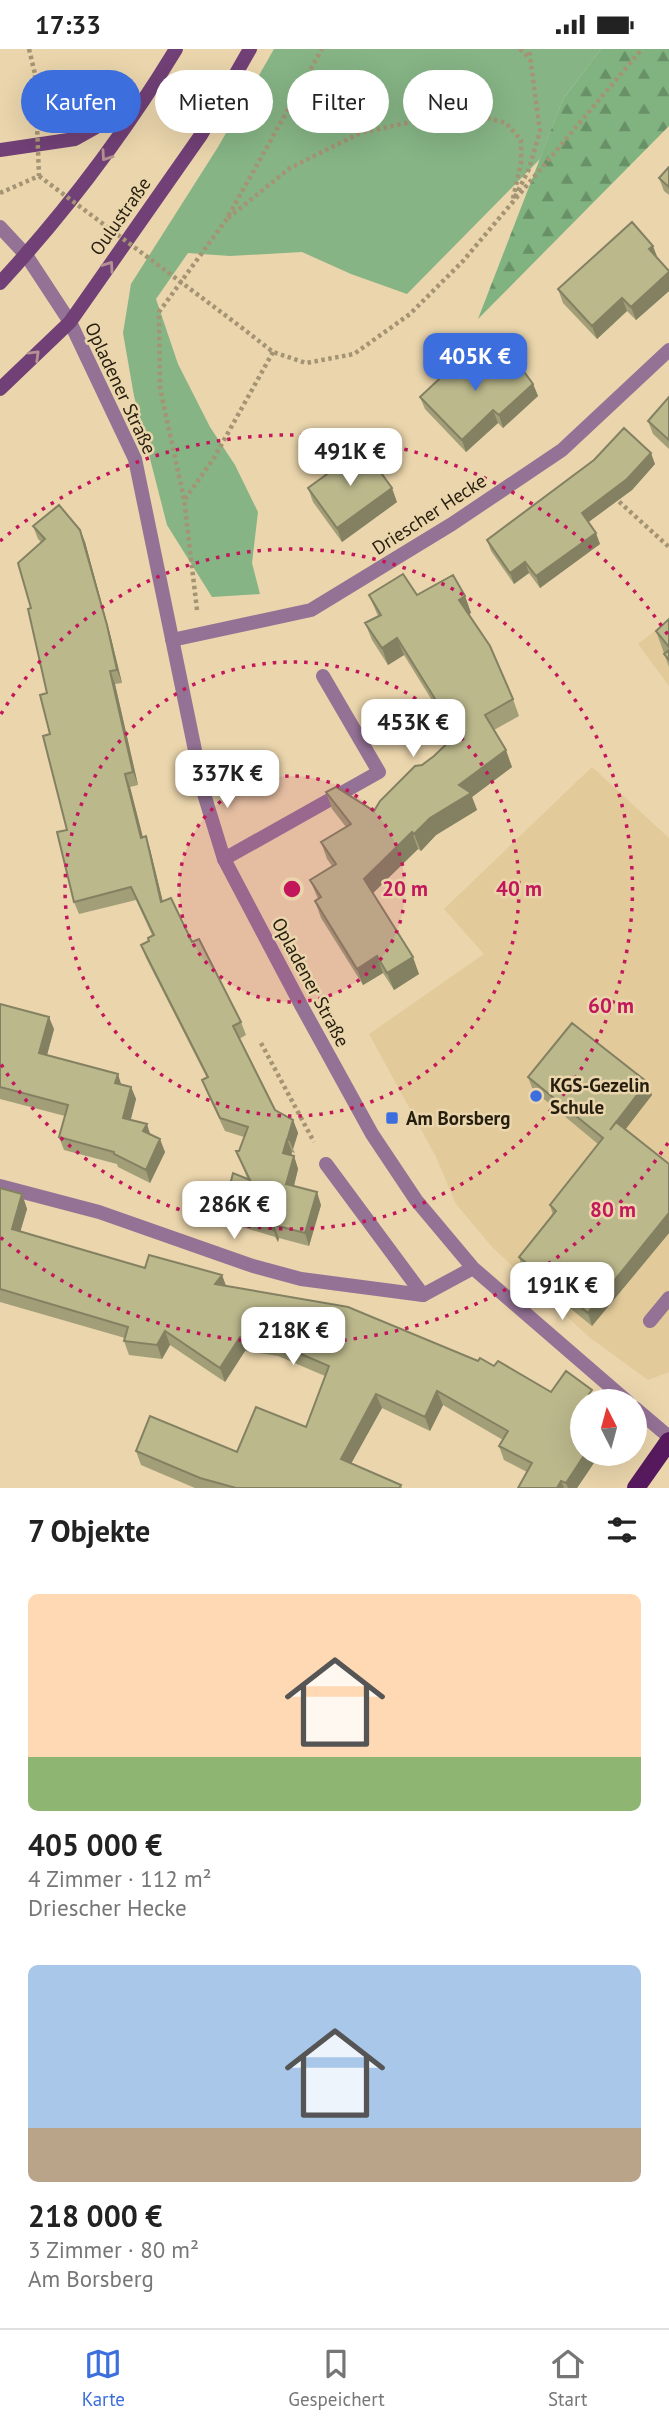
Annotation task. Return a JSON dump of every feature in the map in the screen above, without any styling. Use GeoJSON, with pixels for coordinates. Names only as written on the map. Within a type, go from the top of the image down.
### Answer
{"type":"FeatureCollection","features":[{"type":"Feature","properties":{"kind":"main road"},"geometry":{"type":"LineString","coordinates":[[0,283],[89,180],[146,100],[176,49]]}},
{"type":"Feature","properties":{"kind":"main road","name":"Oulustraße"},"geometry":{"type":"LineString","coordinates":[[0,389],[70,322],[201,135],[250,49]]}},
{"type":"Feature","properties":{"kind":"main road"},"geometry":{"type":"LineString","coordinates":[[0,150],[75,139],[146,100]]}},
{"type":"Feature","properties":{"kind":"main road"},"geometry":{"type":"LineString","coordinates":[[636,1488],[667,1448]]}},
{"type":"Feature","properties":{"kind":"street","name":"Opladener Straße"},"geometry":{"type":"LineString","coordinates":[[0,227],[26,255],[70,322],[135,459],[204,794],[224,859],[301,1005],[372,1134],[416,1200],[473,1268],[613,1389]]}},
{"type":"Feature","properties":{"kind":"street","name":"Driescher Hecke"},"geometry":{"type":"LineString","coordinates":[[172,640],[311,610],[417,546],[562,450],[669,350]]}},
{"type":"Feature","properties":{"kind":"street"},"geometry":{"type":"LineString","coordinates":[[224,859],[379,772],[323,676]]}},
{"type":"Feature","properties":{"kind":"street"},"geometry":{"type":"LineString","coordinates":[[326,1164],[423,1295]]}},
{"type":"Feature","properties":{"kind":"street"},"geometry":{"type":"LineString","coordinates":[[0,1186],[99,1212],[253,1266],[301,1279],[423,1295],[473,1268]]}},
{"type":"Feature","properties":{"kind":"street"},"geometry":{"type":"LineString","coordinates":[[650,1321],[669,1298]]}},
{"type":"Feature","properties":{"kind":"street"},"geometry":{"type":"LineString","coordinates":[[648,1424],[667,1448]]}},
{"type":"Feature","properties":{"kind":"path"},"geometry":{"type":"LineString","coordinates":[[29,49],[34,74],[39,176]]}},
{"type":"Feature","properties":{"kind":"path"},"geometry":{"type":"LineString","coordinates":[[201,635],[184,499],[160,388],[159,312],[226,220],[322,49]]}},
{"type":"Feature","properties":{"kind":"path"},"geometry":{"type":"LineString","coordinates":[[520,49],[529,57]]}},
{"type":"Feature","properties":{"kind":"path"},"geometry":{"type":"LineString","coordinates":[[512,204],[529,169],[540,131],[529,49]]}},
{"type":"Feature","properties":{"kind":"path"},"geometry":{"type":"LineString","coordinates":[[39,176],[272,352],[306,363],[354,354],[411,314],[463,261],[642,49]]}},
{"type":"Feature","properties":{"kind":"path"},"geometry":{"type":"LineString","coordinates":[[226,220],[290,169],[360,132],[430,118],[481,116],[506,123],[521,140],[522,163],[512,204]]}},
{"type":"Feature","properties":{"kind":"path"},"geometry":{"type":"LineString","coordinates":[[0,193],[39,176]]}},
{"type":"Feature","properties":{"kind":"path"},"geometry":{"type":"LineString","coordinates":[[184,499],[214,457],[272,352]]}},
{"type":"Feature","properties":{"kind":"path"},"geometry":{"type":"LineString","coordinates":[[610,494],[669,547]]}},
{"type":"Feature","properties":{"kind":"path"},"geometry":{"type":"LineString","coordinates":[[261,1042],[326,1164]]}},
{"type":"Feature","properties":{"kind":"shaded area"},"geometry":{"type":"Polygon","coordinates":[[[669,620],[669,686],[638,644],[669,620]]]}},
{"type":"Feature","properties":{"kind":"shaded area","name":"KGS-Gezelin Schule"},"geometry":{"type":"Polygon","coordinates":[[[592,767],[669,838],[669,1372],[648,1380],[589,1337],[493,1248],[456,1204],[436,1157],[369,1034],[484,954],[444,909],[592,767]]]}},
{"type":"Feature","properties":{"kind":"green space"},"geometry":{"type":"Polygon","coordinates":[[[274,49],[601,49],[563,99],[540,159],[407,294],[351,274],[302,252],[230,256],[188,253],[156,299],[178,364],[210,427],[235,465],[258,512],[252,563],[260,594],[212,597],[167,525],[134,396],[123,333],[131,284],[226,133],[273,133],[273,70],[262,70],[274,49]]]}},
{"type":"Feature","properties":{"kind":"green space"},"geometry":{"type":"Polygon","coordinates":[[[601,49],[669,49],[669,126],[478,319],[563,99],[601,49]]]}},
{"type":"Feature","properties":{"kind":"building"},"geometry":{"type":"Polygon","coordinates":[[[669,167],[669,187],[659,178],[669,167]]]}},
{"type":"Feature","properties":{"kind":"building"},"geometry":{"type":"Polygon","coordinates":[[[632,222],[653,246],[649,249],[669,272],[631,307],[622,298],[592,326],[558,289],[632,222]]]}},
{"type":"Feature","properties":{"kind":"building"},"geometry":{"type":"Polygon","coordinates":[[[470,350],[494,376],[514,358],[533,384],[499,415],[493,410],[462,440],[420,397],[470,350]]]}},
{"type":"Feature","properties":{"kind":"building"},"geometry":{"type":"Polygon","coordinates":[[[669,397],[669,440],[648,421],[669,397]]]}},
{"type":"Feature","properties":{"kind":"building"},"geometry":{"type":"Polygon","coordinates":[[[624,428],[651,453],[627,479],[582,513],[596,533],[536,576],[525,562],[510,573],[487,540],[594,460],[624,428]]]}},
{"type":"Feature","properties":{"kind":"building"},"geometry":{"type":"Polygon","coordinates":[[[363,448],[392,488],[337,528],[308,488],[363,448]]]}},
{"type":"Feature","properties":{"kind":"building"},"geometry":{"type":"Polygon","coordinates":[[[59,505],[80,530],[107,625],[117,670],[110,671],[133,772],[125,774],[141,838],[146,836],[161,902],[171,898],[192,942],[199,939],[241,1022],[233,1026],[275,1110],[293,1120],[288,1137],[290,1140],[287,1139],[283,1153],[294,1156],[286,1184],[317,1192],[305,1233],[274,1225],[273,1229],[271,1224],[224,1210],[233,1173],[250,1180],[236,1151],[239,1151],[248,1127],[220,1118],[202,1080],[208,1077],[141,945],[154,935],[131,887],[74,902],[57,832],[67,830],[43,736],[50,734],[40,695],[47,693],[28,609],[31,608],[18,563],[45,539],[33,526],[59,505]]]}},
{"type":"Feature","properties":{"kind":"building"},"geometry":{"type":"Polygon","coordinates":[[[403,574],[417,595],[453,575],[465,596],[459,600],[490,646],[513,699],[485,715],[506,750],[459,785],[471,793],[430,818],[414,834],[412,832],[364,879],[413,957],[387,973],[377,956],[357,969],[315,901],[321,897],[310,880],[336,864],[321,842],[351,824],[326,792],[336,787],[374,811],[380,801],[415,766],[422,765],[434,756],[457,734],[397,638],[382,648],[365,623],[381,615],[369,595],[403,574]]]}},
{"type":"Feature","properties":{"kind":"building"},"geometry":{"type":"Polygon","coordinates":[[[669,619],[669,647],[656,631],[669,619]]]}},
{"type":"Feature","properties":{"kind":"building"},"geometry":{"type":"Polygon","coordinates":[[[0,1004],[49,1017],[39,1053],[118,1074],[115,1083],[131,1087],[123,1118],[147,1124],[143,1131],[160,1139],[146,1170],[114,1152],[59,1137],[68,1105],[0,1087],[0,1004]]]}},
{"type":"Feature","properties":{"kind":"building"},"geometry":{"type":"Polygon","coordinates":[[[572,1023],[647,1082],[616,1122],[669,1164],[669,1213],[588,1313],[519,1257],[556,1211],[550,1205],[603,1138],[528,1077],[572,1023]]]}},
{"type":"Feature","properties":{"kind":"building"},"geometry":{"type":"Polygon","coordinates":[[[0,1188],[22,1194],[12,1229],[145,1268],[149,1255],[222,1275],[215,1284],[348,1307],[478,1361],[480,1358],[494,1366],[498,1361],[551,1392],[566,1371],[591,1389],[570,1389],[570,1467],[576,1467],[566,1483],[561,1481],[557,1488],[518,1488],[532,1463],[499,1446],[508,1431],[437,1391],[425,1417],[376,1394],[341,1459],[401,1485],[399,1488],[236,1488],[200,1478],[136,1451],[150,1416],[237,1452],[256,1407],[306,1427],[329,1366],[273,1342],[240,1337],[220,1368],[165,1331],[157,1345],[124,1341],[128,1327],[0,1289],[0,1188]]]}},
{"type":"Feature","properties":{"kind":"place","name":"KGS-Gezelin Schule"},"geometry":{"type":"Point","coordinates":[536,1096]}},
{"type":"Feature","properties":{"kind":"place","name":"Am Borsberg"},"geometry":{"type":"Point","coordinates":[392,1118]}}]}
